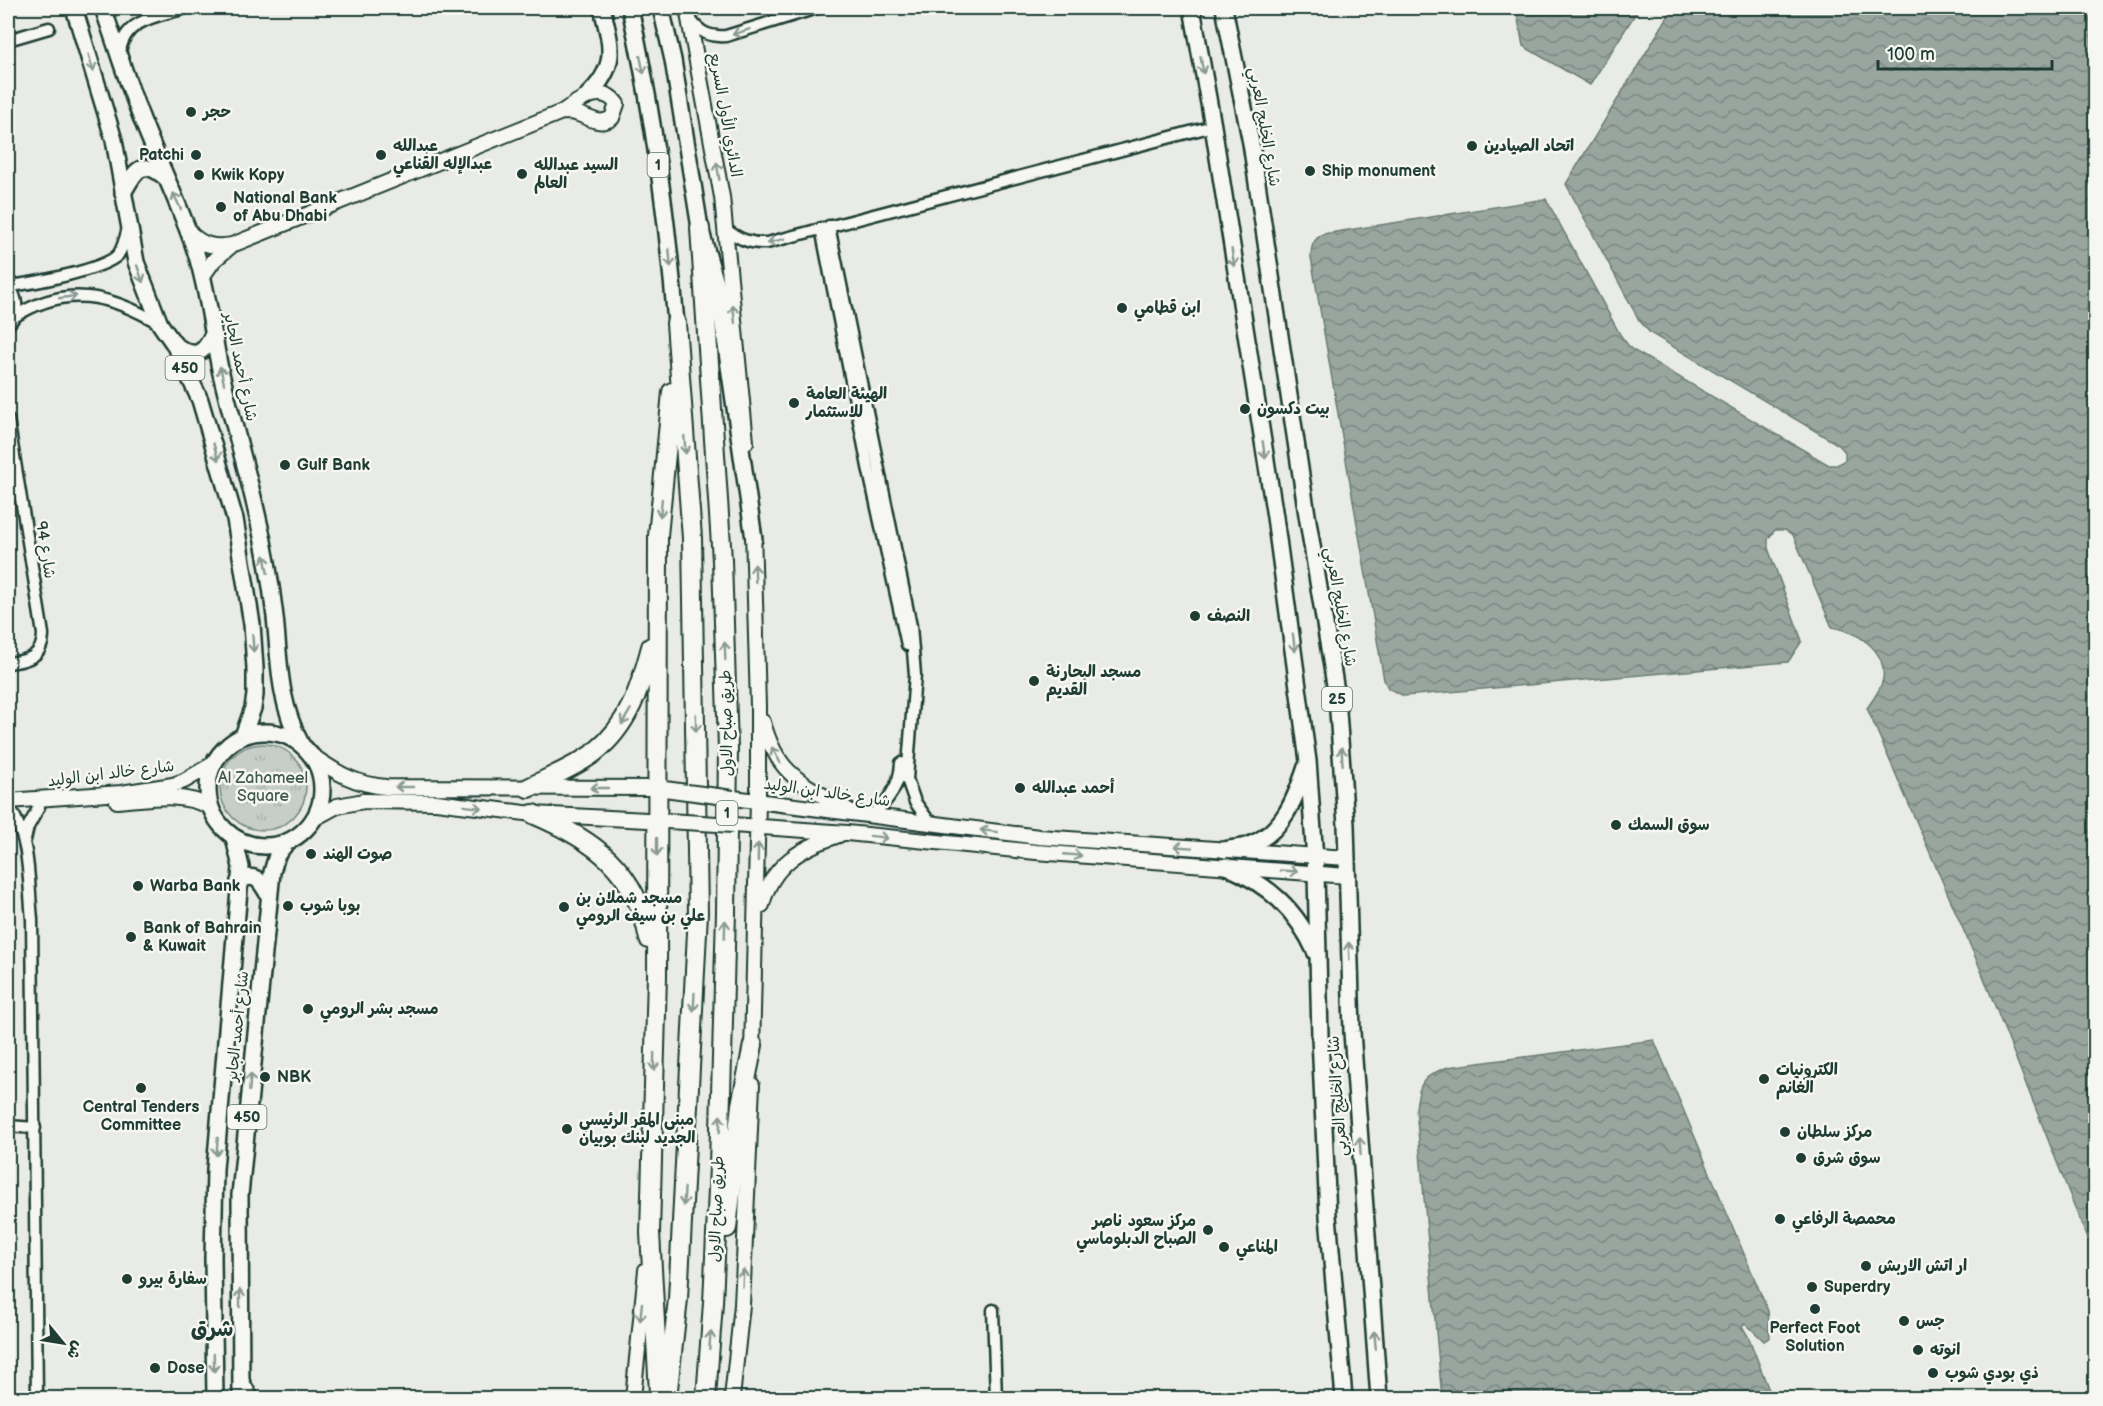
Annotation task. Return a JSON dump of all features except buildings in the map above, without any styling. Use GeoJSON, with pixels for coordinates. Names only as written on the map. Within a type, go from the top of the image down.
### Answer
{"type":"FeatureCollection","features":[{"type":"Feature","properties":{"kind":"highway","name":"طريق صباح الاول"},"geometry":{"type":"LineString","coordinates":[[700,228],[723,560],[728,749],[726,923],[713,1303],[706,1398]]}},
{"type":"Feature","properties":{"kind":"highway","name":"طريق صباح الاول"},"geometry":{"type":"LineString","coordinates":[[667,1398],[678,1299],[698,913],[692,538],[676,323]]}},
{"type":"Feature","properties":{"kind":"highway"},"geometry":{"type":"LineString","coordinates":[[659,1398],[650,1233],[657,976],[658,536],[677,346]]}},
{"type":"Feature","properties":{"kind":"highway"},"geometry":{"type":"LineString","coordinates":[[528,788],[593,754],[617,732],[630,712],[639,689],[657,622]]}},
{"type":"Feature","properties":{"kind":"highway"},"geometry":{"type":"LineString","coordinates":[[532,814],[564,827],[589,842],[608,858],[625,879],[642,909],[657,976]]}},
{"type":"Feature","properties":{"kind":"highway"},"geometry":{"type":"LineString","coordinates":[[713,1303],[724,1254],[741,1105],[753,1045]]}},
{"type":"Feature","properties":{"kind":"main road","name":"450"},"geometry":{"type":"LineString","coordinates":[[74,8],[114,140],[136,262],[160,324],[174,345],[200,400],[235,519],[252,624],[255,668],[253,708],[243,736]]}},
{"type":"Feature","properties":{"kind":"main road","name":"شارع أحمد الجابر"},"geometry":{"type":"LineString","coordinates":[[103,8],[134,98],[189,233],[207,295],[213,334],[258,515],[275,616],[278,663],[285,706],[291,724],[306,750]]}},
{"type":"Feature","properties":{"kind":"main road"},"geometry":{"type":"LineString","coordinates":[[588,96],[607,70],[610,57],[611,44],[602,8]]}},
{"type":"Feature","properties":{"kind":"main road","name":"1"},"geometry":{"type":"LineString","coordinates":[[630,8],[644,71],[668,228],[676,323]]}},
{"type":"Feature","properties":{"kind":"main road","name":"1"},"geometry":{"type":"LineString","coordinates":[[661,8],[673,60],[700,228]]}},
{"type":"Feature","properties":{"kind":"main road","name":"شارع الخليج العربي"},"geometry":{"type":"LineString","coordinates":[[1192,8],[1277,528],[1308,761],[1316,873],[1328,1216],[1344,1398]]}},
{"type":"Feature","properties":{"kind":"main road","name":"شارع الخليج العربي"},"geometry":{"type":"LineString","coordinates":[[1224,8],[1251,143],[1337,697],[1347,858],[1352,1032],[1379,1398]]}},
{"type":"Feature","properties":{"kind":"main road","name":"الدائري الأول السريع"},"geometry":{"type":"LineString","coordinates":[[688,13],[713,144],[725,229]]}},
{"type":"Feature","properties":{"kind":"main road"},"geometry":{"type":"LineString","coordinates":[[202,277],[214,260],[232,245],[562,112],[588,96],[599,93],[611,98],[617,104],[612,118],[605,123],[578,114],[562,112]]}},
{"type":"Feature","properties":{"kind":"main road"},"geometry":{"type":"LineString","coordinates":[[123,193],[136,171],[142,168],[152,168],[166,178]]}},
{"type":"Feature","properties":{"kind":"main road"},"geometry":{"type":"LineString","coordinates":[[700,228],[718,290],[754,539]]}},
{"type":"Feature","properties":{"kind":"main road","name":"طريق صباح الاول"},"geometry":{"type":"LineString","coordinates":[[725,229],[743,400],[754,539],[758,706],[753,1045],[742,1305],[732,1398]]}},
{"type":"Feature","properties":{"kind":"main road"},"geometry":{"type":"LineString","coordinates":[[189,233],[199,242],[210,246],[232,245]]}},
{"type":"Feature","properties":{"kind":"main road"},"geometry":{"type":"LineString","coordinates":[[174,345],[190,354],[199,353],[205,349],[213,334]]}},
{"type":"Feature","properties":{"kind":"main road"},"geometry":{"type":"LineString","coordinates":[[255,668],[268,673],[278,663]]}},
{"type":"Feature","properties":{"kind":"main road"},"geometry":{"type":"LineString","coordinates":[[758,706],[767,738],[779,762],[800,783],[855,814]]}},
{"type":"Feature","properties":{"kind":"main road"},"geometry":{"type":"LineString","coordinates":[[210,807],[208,781],[213,764],[220,752],[231,743],[243,736],[267,731],[285,735],[306,750]]}},
{"type":"Feature","properties":{"kind":"main road","name":"450"},"geometry":{"type":"LineString","coordinates":[[287,842],[298,836],[314,819],[322,793],[318,767],[306,750]]}},
{"type":"Feature","properties":{"kind":"main road","name":"شارع خالد ابن الوليد"},"geometry":{"type":"LineString","coordinates":[[306,750],[341,775],[368,786],[386,788],[657,788],[1039,837],[1347,858]]}},
{"type":"Feature","properties":{"kind":"main road"},"geometry":{"type":"LineString","coordinates":[[1225,850],[1248,845],[1260,839],[1285,817],[1295,798],[1308,761]]}},
{"type":"Feature","properties":{"kind":"main road","name":"شارع خالد ابن الوليد"},"geometry":{"type":"LineString","coordinates":[[9,807],[173,785],[213,764]]}},
{"type":"Feature","properties":{"kind":"main road","name":"شارع خالد ابن الوليد"},"geometry":{"type":"LineString","coordinates":[[9,807],[181,797],[199,801],[210,807]]}},
{"type":"Feature","properties":{"kind":"main road"},"geometry":{"type":"LineString","coordinates":[[314,819],[337,806],[364,801],[436,802],[532,814],[847,833],[1048,853],[1347,876]]}},
{"type":"Feature","properties":{"kind":"main road","name":"450"},"geometry":{"type":"LineString","coordinates":[[210,807],[219,825],[234,838]]}},
{"type":"Feature","properties":{"kind":"main road"},"geometry":{"type":"LineString","coordinates":[[756,924],[766,890],[785,862],[813,844],[847,833]]}},
{"type":"Feature","properties":{"kind":"main road"},"geometry":{"type":"LineString","coordinates":[[234,838],[244,843],[266,847],[287,842]]}},
{"type":"Feature","properties":{"kind":"main road","name":"شارع أحمد الجابر"},"geometry":{"type":"LineString","coordinates":[[215,1398],[213,1258],[215,1169],[241,867],[234,838]]}},
{"type":"Feature","properties":{"kind":"main road","name":"شارع أحمد الجابر"},"geometry":{"type":"LineString","coordinates":[[241,1398],[239,1259],[242,1167],[272,872],[277,855],[287,842]]}},
{"type":"Feature","properties":{"kind":"main road"},"geometry":{"type":"LineString","coordinates":[[1226,866],[1259,882],[1277,897],[1302,927],[1318,958]]}},
{"type":"Feature","properties":{"kind":"main road"},"geometry":{"type":"LineString","coordinates":[[239,881],[248,876],[254,877],[269,896]]}},
{"type":"Feature","properties":{"kind":"main road"},"geometry":{"type":"LineString","coordinates":[[633,1398],[650,1233]]}},
{"type":"Feature","properties":{"kind":"street"},"geometry":{"type":"LineString","coordinates":[[120,56],[121,45],[132,26],[186,8]]}},
{"type":"Feature","properties":{"kind":"street"},"geometry":{"type":"LineString","coordinates":[[688,13],[698,30],[715,37],[726,36],[817,8]]}},
{"type":"Feature","properties":{"kind":"street"},"geometry":{"type":"LineString","coordinates":[[8,40],[49,28]]}},
{"type":"Feature","properties":{"kind":"street"},"geometry":{"type":"LineString","coordinates":[[725,229],[741,239],[758,244],[767,243],[1213,126]]}},
{"type":"Feature","properties":{"kind":"street"},"geometry":{"type":"LineString","coordinates":[[825,227],[911,626],[915,675],[904,772],[891,796],[870,816]]}},
{"type":"Feature","properties":{"kind":"street"},"geometry":{"type":"LineString","coordinates":[[10,323],[16,310],[15,297],[8,286],[33,283],[105,263],[119,254],[129,228]]}},
{"type":"Feature","properties":{"kind":"street"},"geometry":{"type":"LineString","coordinates":[[10,323],[33,305],[60,297],[79,295],[123,305],[160,324]]}},
{"type":"Feature","properties":{"kind":"street","name":"شارع 94"},"geometry":{"type":"LineString","coordinates":[[8,419],[43,642],[33,658],[26,662],[8,663]]}},
{"type":"Feature","properties":{"kind":"street"},"geometry":{"type":"LineString","coordinates":[[904,772],[915,802],[931,824]]}},
{"type":"Feature","properties":{"kind":"street"},"geometry":{"type":"LineString","coordinates":[[9,807],[22,830],[25,843],[32,919],[37,1398]]}},
{"type":"Feature","properties":{"kind":"street"},"geometry":{"type":"LineString","coordinates":[[25,843],[28,827],[39,807]]}},
{"type":"Feature","properties":{"kind":"street"},"geometry":{"type":"LineString","coordinates":[[8,1126],[35,1128]]}},
{"type":"Feature","properties":{"kind":"street"},"geometry":{"type":"LineString","coordinates":[[993,1310],[996,1398]]}},
{"type":"Feature","properties":{"kind":"street"},"geometry":{"type":"LineString","coordinates":[[240,1374],[253,1398]]}},
{"type":"Feature","properties":{"kind":"green space","name":"Al Zahameel Square"},"geometry":{"type":"Polygon","coordinates":[[[263,744],[280,747],[294,756],[303,770],[306,787],[303,804],[294,818],[280,827],[263,830],[246,827],[232,818],[223,804],[220,787],[223,770],[232,756],[246,747],[263,744]]]}},
{"type":"Feature","properties":{"kind":"green space"},"geometry":{"type":"Polygon","coordinates":[[[8,924],[12,1046],[8,1048],[8,924]]]}},
{"type":"Feature","properties":{"kind":"water"},"geometry":{"type":"Polygon","coordinates":[[[1516,8],[1639,8],[1590,85],[1523,46],[1516,8]]]}},
{"type":"Feature","properties":{"kind":"water"},"geometry":{"type":"Polygon","coordinates":[[[1673,8],[2095,8],[2095,1242],[2089,1243],[1980,968],[1867,708],[1879,690],[1883,679],[1880,659],[1875,650],[1860,637],[1832,627],[1793,535],[1785,530],[1775,530],[1768,539],[1768,548],[1802,641],[1788,662],[1404,696],[1388,688],[1384,680],[1311,257],[1313,244],[1323,234],[1546,199],[1621,336],[1631,349],[1829,465],[1837,465],[1845,460],[1845,452],[1839,445],[1650,333],[1639,320],[1566,184],[1673,8]]]}},
{"type":"Feature","properties":{"kind":"water"},"geometry":{"type":"Polygon","coordinates":[[[1654,1040],[1768,1311],[1770,1337],[1764,1341],[1745,1323],[1742,1326],[1749,1338],[1772,1398],[1442,1398],[1416,1108],[1421,1086],[1428,1077],[1448,1067],[1654,1040]]]}},
{"type":"Feature","properties":{"kind":"place","name":"حجر"},"geometry":{"type":"Point","coordinates":[191,112]}},
{"type":"Feature","properties":{"kind":"place","name":"اتحاد الصيادين"},"geometry":{"type":"Point","coordinates":[1472,146]}},
{"type":"Feature","properties":{"kind":"place","name":"Patchi"},"geometry":{"type":"Point","coordinates":[196,155]}},
{"type":"Feature","properties":{"kind":"place","name":"عبدالله عبدالإله القناعي"},"geometry":{"type":"Point","coordinates":[381,155]}},
{"type":"Feature","properties":{"kind":"place","name":"Ship monument"},"geometry":{"type":"Point","coordinates":[1310,171]}},
{"type":"Feature","properties":{"kind":"place","name":"السيد عبدالله العالم"},"geometry":{"type":"Point","coordinates":[522,174]}},
{"type":"Feature","properties":{"kind":"place","name":"Kwik Kopy"},"geometry":{"type":"Point","coordinates":[199,175]}},
{"type":"Feature","properties":{"kind":"place","name":"National Bank of Abu Dhabi"},"geometry":{"type":"Point","coordinates":[221,207]}},
{"type":"Feature","properties":{"kind":"place","name":"ابن قطامي"},"geometry":{"type":"Point","coordinates":[1122,308]}},
{"type":"Feature","properties":{"kind":"place","name":"الهيئة العامة للاستثمار"},"geometry":{"type":"Point","coordinates":[794,403]}},
{"type":"Feature","properties":{"kind":"place","name":"بيت دكسون"},"geometry":{"type":"Point","coordinates":[1245,409]}},
{"type":"Feature","properties":{"kind":"place","name":"Gulf Bank"},"geometry":{"type":"Point","coordinates":[285,465]}},
{"type":"Feature","properties":{"kind":"place","name":"النصف"},"geometry":{"type":"Point","coordinates":[1195,616]}},
{"type":"Feature","properties":{"kind":"place","name":"مسجد البحارنة القديم"},"geometry":{"type":"Point","coordinates":[1034,681]}},
{"type":"Feature","properties":{"kind":"place","name":"أحمد عبدالله"},"geometry":{"type":"Point","coordinates":[1020,788]}},
{"type":"Feature","properties":{"kind":"place","name":"سوق السمك"},"geometry":{"type":"Point","coordinates":[1616,825]}},
{"type":"Feature","properties":{"kind":"place","name":"صوت الهند"},"geometry":{"type":"Point","coordinates":[311,854]}},
{"type":"Feature","properties":{"kind":"place","name":"Warba Bank"},"geometry":{"type":"Point","coordinates":[138,886]}},
{"type":"Feature","properties":{"kind":"place","name":"بوبا شوب"},"geometry":{"type":"Point","coordinates":[288,906]}},
{"type":"Feature","properties":{"kind":"place","name":"مسجد شملان بن علي بن سيف الرومي"},"geometry":{"type":"Point","coordinates":[564,907]}},
{"type":"Feature","properties":{"kind":"place","name":"Bank of Bahrain & Kuwait"},"geometry":{"type":"Point","coordinates":[131,937]}},
{"type":"Feature","properties":{"kind":"place","name":"مسجد بشر الرومي"},"geometry":{"type":"Point","coordinates":[308,1009]}},
{"type":"Feature","properties":{"kind":"place","name":"NBK"},"geometry":{"type":"Point","coordinates":[265,1077]}},
{"type":"Feature","properties":{"kind":"place","name":"الكترونيات الغانم"},"geometry":{"type":"Point","coordinates":[1764,1079]}},
{"type":"Feature","properties":{"kind":"place","name":"Central Tenders Committee"},"geometry":{"type":"Point","coordinates":[141,1088]}},
{"type":"Feature","properties":{"kind":"place","name":"مبنى المقر الرئيسي الجديد لبنك بوبيان"},"geometry":{"type":"Point","coordinates":[567,1129]}},
{"type":"Feature","properties":{"kind":"place","name":"مركز سلطان"},"geometry":{"type":"Point","coordinates":[1785,1132]}},
{"type":"Feature","properties":{"kind":"place","name":"سوق شرق"},"geometry":{"type":"Point","coordinates":[1801,1158]}},
{"type":"Feature","properties":{"kind":"place","name":"محمصة الرفاعي"},"geometry":{"type":"Point","coordinates":[1780,1219]}},
{"type":"Feature","properties":{"kind":"place","name":"مركز سعود ناصر الصباح الدبلوماسي"},"geometry":{"type":"Point","coordinates":[1208,1230]}},
{"type":"Feature","properties":{"kind":"place","name":"المناعي"},"geometry":{"type":"Point","coordinates":[1224,1247]}},
{"type":"Feature","properties":{"kind":"place","name":"ار اتش الاربش"},"geometry":{"type":"Point","coordinates":[1866,1266]}},
{"type":"Feature","properties":{"kind":"place","name":"سفارة بيرو"},"geometry":{"type":"Point","coordinates":[127,1279]}},
{"type":"Feature","properties":{"kind":"place","name":"Superdry"},"geometry":{"type":"Point","coordinates":[1812,1287]}},
{"type":"Feature","properties":{"kind":"place","name":"Perfect Foot Solution"},"geometry":{"type":"Point","coordinates":[1815,1309]}},
{"type":"Feature","properties":{"kind":"place","name":"جس"},"geometry":{"type":"Point","coordinates":[1904,1321]}},
{"type":"Feature","properties":{"kind":"place","name":"انوته"},"geometry":{"type":"Point","coordinates":[1918,1350]}},
{"type":"Feature","properties":{"kind":"place","name":"Dose"},"geometry":{"type":"Point","coordinates":[155,1368]}},
{"type":"Feature","properties":{"kind":"place","name":"ذي بودي شوب"},"geometry":{"type":"Point","coordinates":[1933,1373]}},
{"type":"Feature","properties":{"kind":"district","name":"شرق"},"geometry":{"type":"Point","coordinates":[212,1329]}}]}
